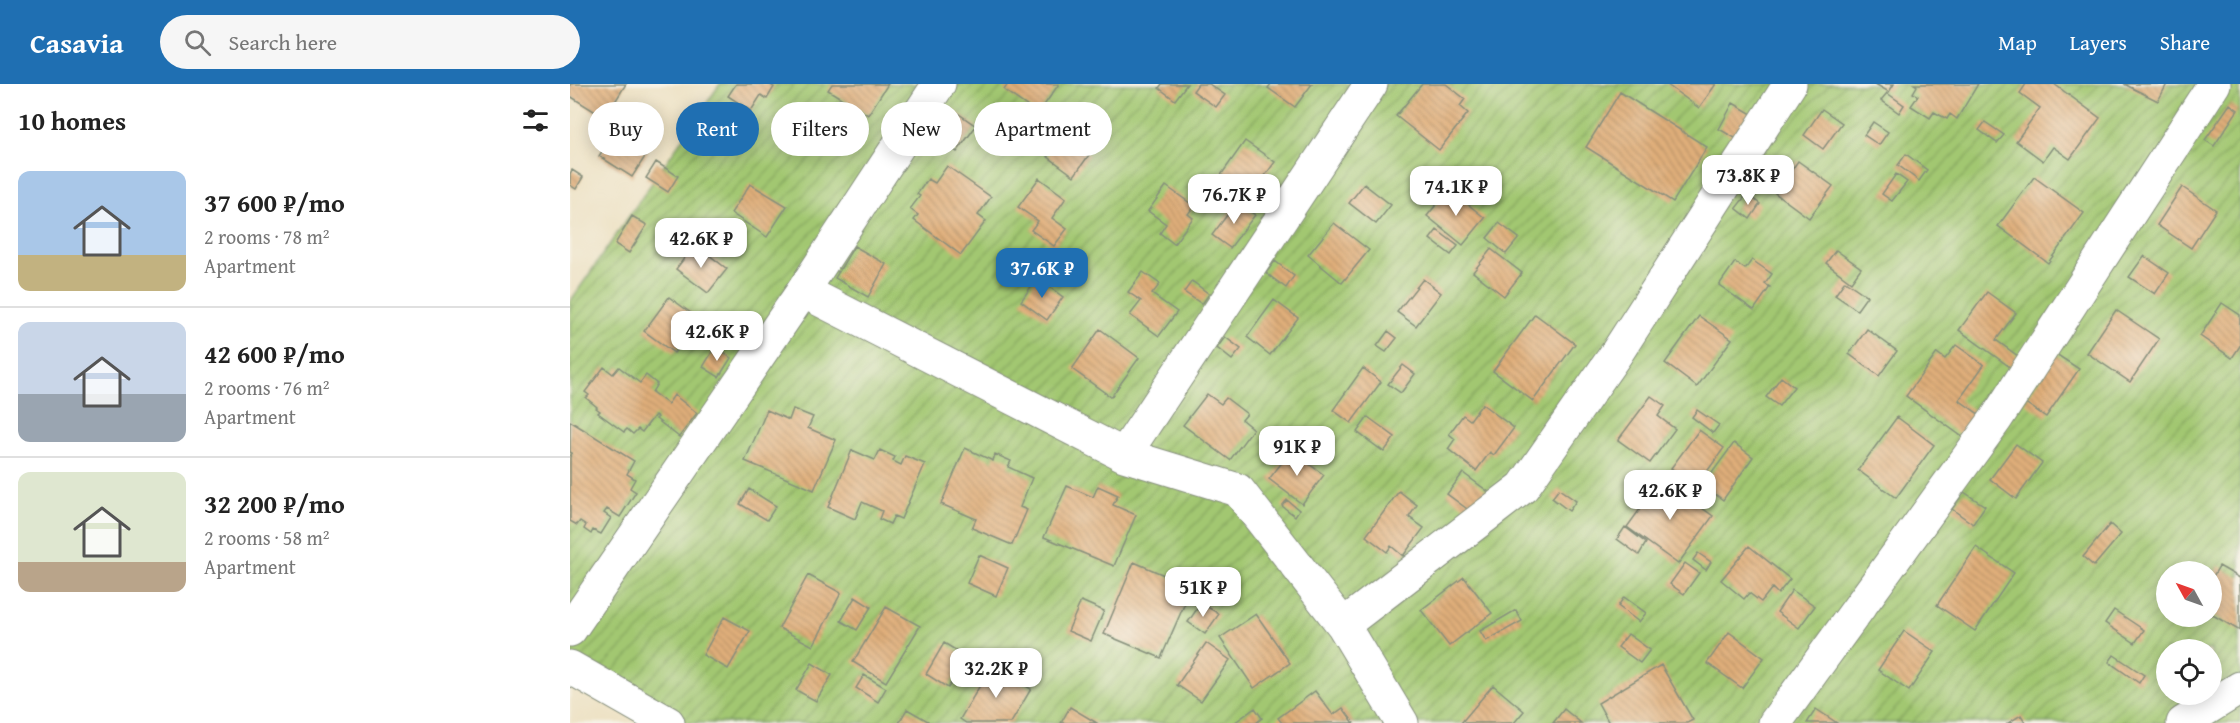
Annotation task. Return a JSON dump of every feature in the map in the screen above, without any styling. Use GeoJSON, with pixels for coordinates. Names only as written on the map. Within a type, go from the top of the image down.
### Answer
{"type":"FeatureCollection","features":[{"type":"Feature","properties":{"kind":"street"},"geometry":{"type":"LineString","coordinates":[[570,630],[803,291],[939,84]]}},
{"type":"Feature","properties":{"kind":"street"},"geometry":{"type":"LineString","coordinates":[[1124,454],[1371,84]]}},
{"type":"Feature","properties":{"kind":"street"},"geometry":{"type":"LineString","coordinates":[[1343,625],[1523,487],[1622,344],[1790,84]]}},
{"type":"Feature","properties":{"kind":"street"},"geometry":{"type":"LineString","coordinates":[[1775,723],[1996,419],[2214,84]]}},
{"type":"Feature","properties":{"kind":"street"},"geometry":{"type":"LineString","coordinates":[[803,291],[1124,454],[1238,490],[1343,625],[1402,723]]}},
{"type":"Feature","properties":{"kind":"street"},"geometry":{"type":"LineString","coordinates":[[570,667],[668,723]]}},
{"type":"Feature","properties":{"kind":"street"},"geometry":{"type":"LineString","coordinates":[[2183,723],[2240,688]]}},
{"type":"Feature","properties":{"kind":"green space"},"geometry":{"type":"Polygon","coordinates":[[[720,84],[2240,84],[2240,723],[668,723],[570,667],[570,302],[676,148],[676,156],[759,156],[759,102],[708,102],[720,84]]]}},
{"type":"Feature","properties":{"kind":"building"},"geometry":{"type":"Polygon","coordinates":[[[570,84],[626,84],[615,102],[588,102],[588,107],[570,96],[570,84]]]}},
{"type":"Feature","properties":{"kind":"building"},"geometry":{"type":"Polygon","coordinates":[[[736,84],[769,84],[774,87],[767,99],[761,95],[757,102],[737,102],[728,96],[736,84]]]}},
{"type":"Feature","properties":{"kind":"building"},"geometry":{"type":"Polygon","coordinates":[[[832,84],[888,84],[869,113],[869,102],[847,102],[828,90],[832,84]]]}},
{"type":"Feature","properties":{"kind":"building"},"geometry":{"type":"Polygon","coordinates":[[[1008,84],[1059,84],[1046,102],[1021,102],[1004,90],[1008,84]]]}},
{"type":"Feature","properties":{"kind":"building"},"geometry":{"type":"Polygon","coordinates":[[[1162,84],[1187,84],[1175,100],[1159,88],[1162,84]]]}},
{"type":"Feature","properties":{"kind":"building"},"geometry":{"type":"Polygon","coordinates":[[[1198,84],[1209,84],[1225,95],[1216,107],[1193,91],[1198,84]]]}},
{"type":"Feature","properties":{"kind":"building"},"geometry":{"type":"Polygon","coordinates":[[[1271,84],[1312,84],[1295,107],[1268,88],[1271,84]]]}},
{"type":"Feature","properties":{"kind":"building"},"geometry":{"type":"Polygon","coordinates":[[[1422,84],[1446,84],[1465,99],[1460,106],[1468,113],[1439,150],[1396,116],[1422,84]]]}},
{"type":"Feature","properties":{"kind":"building"},"geometry":{"type":"Polygon","coordinates":[[[1666,84],[1716,84],[1699,108],[1666,84]]]}},
{"type":"Feature","properties":{"kind":"building"},"geometry":{"type":"Polygon","coordinates":[[[1875,84],[1894,84],[1889,92],[1875,84]]]}},
{"type":"Feature","properties":{"kind":"building"},"geometry":{"type":"Polygon","coordinates":[[[1914,84],[1978,84],[1957,119],[1950,114],[1947,119],[1934,112],[1930,118],[1911,106],[1918,96],[1913,93],[1917,86],[1914,84]]]}},
{"type":"Feature","properties":{"kind":"building"},"geometry":{"type":"Polygon","coordinates":[[[2026,84],[2054,84],[2100,118],[2070,159],[2053,147],[2043,161],[2016,141],[2040,108],[2020,93],[2026,84]]]}},
{"type":"Feature","properties":{"kind":"building"},"geometry":{"type":"Polygon","coordinates":[[[2124,84],[2167,84],[2158,101],[2124,84]]]}},
{"type":"Feature","properties":{"kind":"building"},"geometry":{"type":"Polygon","coordinates":[[[1620,92],[1707,147],[1673,202],[1586,147],[1620,92]]]}},
{"type":"Feature","properties":{"kind":"building"},"geometry":{"type":"Polygon","coordinates":[[[1887,93],[1904,105],[1899,113],[1881,100],[1887,93]]]}},
{"type":"Feature","properties":{"kind":"building"},"geometry":{"type":"Polygon","coordinates":[[[1733,103],[1757,117],[1742,142],[1719,129],[1733,103]]]}},
{"type":"Feature","properties":{"kind":"building"},"geometry":{"type":"Polygon","coordinates":[[[2230,104],[2238,110],[2214,146],[2205,140],[2230,104]]]}},
{"type":"Feature","properties":{"kind":"building"},"geometry":{"type":"Polygon","coordinates":[[[1822,109],[1842,123],[1823,149],[1804,135],[1822,109]]]}},
{"type":"Feature","properties":{"kind":"building"},"geometry":{"type":"Polygon","coordinates":[[[962,116],[974,125],[974,129],[962,145],[962,116]]]}},
{"type":"Feature","properties":{"kind":"building"},"geometry":{"type":"Polygon","coordinates":[[[1873,122],[1888,132],[1879,145],[1864,135],[1873,122]]]}},
{"type":"Feature","properties":{"kind":"building"},"geometry":{"type":"Polygon","coordinates":[[[1985,122],[2004,135],[1997,143],[1979,130],[1985,122]]]}},
{"type":"Feature","properties":{"kind":"building"},"geometry":{"type":"Polygon","coordinates":[[[1245,141],[1275,162],[1256,188],[1247,182],[1242,190],[1221,175],[1245,141]]]}},
{"type":"Feature","properties":{"kind":"building"},"geometry":{"type":"Polygon","coordinates":[[[1906,154],[1927,170],[1919,181],[1898,165],[1906,154]]]}},
{"type":"Feature","properties":{"kind":"building"},"geometry":{"type":"Polygon","coordinates":[[[599,156],[645,156],[632,177],[599,156]]]}},
{"type":"Feature","properties":{"kind":"building"},"geometry":{"type":"Polygon","coordinates":[[[1047,156],[1088,156],[1074,176],[1047,156]]]}},
{"type":"Feature","properties":{"kind":"building"},"geometry":{"type":"Polygon","coordinates":[[[1798,161],[1833,186],[1809,218],[1775,193],[1798,161]]]}},
{"type":"Feature","properties":{"kind":"building"},"geometry":{"type":"Polygon","coordinates":[[[656,162],[678,176],[668,192],[646,178],[656,162]]]}},
{"type":"Feature","properties":{"kind":"building"},"geometry":{"type":"Polygon","coordinates":[[[947,166],[991,197],[978,215],[986,221],[961,255],[914,220],[918,215],[910,209],[920,196],[917,194],[928,179],[935,183],[947,166]]]}},
{"type":"Feature","properties":{"kind":"building"},"geometry":{"type":"Polygon","coordinates":[[[572,170],[583,177],[576,189],[570,185],[572,170]]]}},
{"type":"Feature","properties":{"kind":"building"},"geometry":{"type":"Polygon","coordinates":[[[1896,174],[1907,182],[1892,201],[1882,194],[1896,174]]]}},
{"type":"Feature","properties":{"kind":"building"},"geometry":{"type":"Polygon","coordinates":[[[2034,177],[2084,213],[2048,263],[1998,226],[2034,177]]]}},
{"type":"Feature","properties":{"kind":"building"},"geometry":{"type":"Polygon","coordinates":[[[1039,178],[1066,198],[1052,218],[1067,229],[1054,246],[1031,230],[1038,221],[1018,207],[1039,178]]]}},
{"type":"Feature","properties":{"kind":"building"},"geometry":{"type":"Polygon","coordinates":[[[750,184],[787,206],[767,237],[731,213],[750,184]]]}},
{"type":"Feature","properties":{"kind":"building"},"geometry":{"type":"Polygon","coordinates":[[[1364,184],[1391,205],[1376,224],[1349,203],[1364,184]]]}},
{"type":"Feature","properties":{"kind":"building"},"geometry":{"type":"Polygon","coordinates":[[[1166,186],[1194,206],[1188,214],[1193,218],[1174,244],[1160,233],[1166,224],[1148,211],[1166,186]]]}},
{"type":"Feature","properties":{"kind":"building"},"geometry":{"type":"Polygon","coordinates":[[[2182,187],[2216,210],[2191,248],[2157,225],[2182,187]]]}},
{"type":"Feature","properties":{"kind":"building"},"geometry":{"type":"Polygon","coordinates":[[[1449,189],[1485,218],[1463,245],[1427,216],[1449,189]]]}},
{"type":"Feature","properties":{"kind":"building"},"geometry":{"type":"Polygon","coordinates":[[[1747,194],[1760,204],[1750,219],[1736,208],[1747,194]]]}},
{"type":"Feature","properties":{"kind":"building"},"geometry":{"type":"Polygon","coordinates":[[[1237,202],[1255,215],[1230,248],[1212,235],[1237,202]]]}},
{"type":"Feature","properties":{"kind":"building"},"geometry":{"type":"Polygon","coordinates":[[[632,216],[647,225],[629,253],[615,244],[632,216]]]}},
{"type":"Feature","properties":{"kind":"building"},"geometry":{"type":"Polygon","coordinates":[[[1334,223],[1369,250],[1342,283],[1308,255],[1334,223]]]}},
{"type":"Feature","properties":{"kind":"building"},"geometry":{"type":"Polygon","coordinates":[[[1499,223],[1519,238],[1506,254],[1487,238],[1499,223]]]}},
{"type":"Feature","properties":{"kind":"building"},"geometry":{"type":"Polygon","coordinates":[[[1437,230],[1458,246],[1451,255],[1430,239],[1437,230]]]}},
{"type":"Feature","properties":{"kind":"building"},"geometry":{"type":"Polygon","coordinates":[[[695,244],[727,269],[708,293],[676,269],[695,244]]]}},
{"type":"Feature","properties":{"kind":"building"},"geometry":{"type":"Polygon","coordinates":[[[854,246],[886,264],[868,297],[835,278],[854,246]]]}},
{"type":"Feature","properties":{"kind":"building"},"geometry":{"type":"Polygon","coordinates":[[[1491,249],[1522,273],[1504,296],[1473,272],[1491,249]]]}},
{"type":"Feature","properties":{"kind":"building"},"geometry":{"type":"Polygon","coordinates":[[[1836,250],[1861,268],[1851,282],[1826,263],[1836,250]]]}},
{"type":"Feature","properties":{"kind":"building"},"geometry":{"type":"Polygon","coordinates":[[[2144,256],[2169,273],[2155,294],[2129,277],[2144,256]]]}},
{"type":"Feature","properties":{"kind":"building"},"geometry":{"type":"Polygon","coordinates":[[[1752,260],[1772,274],[1765,284],[1770,287],[1754,310],[1719,285],[1735,262],[1745,269],[1752,260]]]}},
{"type":"Feature","properties":{"kind":"building"},"geometry":{"type":"Polygon","coordinates":[[[1275,261],[1294,276],[1286,288],[1266,273],[1275,261]]]}},
{"type":"Feature","properties":{"kind":"building"},"geometry":{"type":"Polygon","coordinates":[[[1143,272],[1160,284],[1152,294],[1177,312],[1159,336],[1130,315],[1141,301],[1128,292],[1143,272]]]}},
{"type":"Feature","properties":{"kind":"building"},"geometry":{"type":"Polygon","coordinates":[[[1037,278],[1063,297],[1047,320],[1021,301],[1037,278]]]}},
{"type":"Feature","properties":{"kind":"building"},"geometry":{"type":"Polygon","coordinates":[[[1423,279],[1441,293],[1416,326],[1397,312],[1423,279]]]}},
{"type":"Feature","properties":{"kind":"building"},"geometry":{"type":"Polygon","coordinates":[[[1192,281],[1209,294],[1202,304],[1184,292],[1192,281]]]}},
{"type":"Feature","properties":{"kind":"building"},"geometry":{"type":"Polygon","coordinates":[[[1845,281],[1867,296],[1857,310],[1835,295],[1845,281]]]}},
{"type":"Feature","properties":{"kind":"building"},"geometry":{"type":"Polygon","coordinates":[[[1987,292],[2016,313],[1996,340],[2022,359],[2014,370],[1959,330],[1987,292]]]}},
{"type":"Feature","properties":{"kind":"building"},"geometry":{"type":"Polygon","coordinates":[[[669,297],[699,319],[674,353],[644,331],[669,297]]]}},
{"type":"Feature","properties":{"kind":"building"},"geometry":{"type":"Polygon","coordinates":[[[1274,300],[1298,318],[1270,355],[1247,337],[1274,300]]]}},
{"type":"Feature","properties":{"kind":"building"},"geometry":{"type":"Polygon","coordinates":[[[2222,303],[2240,315],[2240,346],[2232,358],[2200,336],[2222,303]]]}},
{"type":"Feature","properties":{"kind":"building"},"geometry":{"type":"Polygon","coordinates":[[[2116,310],[2159,339],[2130,382],[2087,353],[2116,310]]]}},
{"type":"Feature","properties":{"kind":"building"},"geometry":{"type":"Polygon","coordinates":[[[1535,314],[1575,344],[1533,401],[1493,371],[1535,314]]]}},
{"type":"Feature","properties":{"kind":"building"},"geometry":{"type":"Polygon","coordinates":[[[1699,316],[1732,339],[1697,387],[1665,363],[1699,316]]]}},
{"type":"Feature","properties":{"kind":"building"},"geometry":{"type":"Polygon","coordinates":[[[1100,329],[1139,358],[1111,397],[1072,369],[1100,329]]]}},
{"type":"Feature","properties":{"kind":"building"},"geometry":{"type":"Polygon","coordinates":[[[1867,329],[1897,351],[1879,376],[1849,354],[1867,329]]]}},
{"type":"Feature","properties":{"kind":"building"},"geometry":{"type":"Polygon","coordinates":[[[1388,331],[1397,338],[1386,352],[1377,346],[1388,331]]]}},
{"type":"Feature","properties":{"kind":"building"},"geometry":{"type":"Polygon","coordinates":[[[1225,337],[1241,349],[1232,360],[1217,348],[1225,337]]]}},
{"type":"Feature","properties":{"kind":"building"},"geometry":{"type":"Polygon","coordinates":[[[1956,345],[1984,365],[1959,400],[1980,415],[1964,438],[1906,396],[1937,353],[1945,359],[1956,345]]]}},
{"type":"Feature","properties":{"kind":"building"},"geometry":{"type":"Polygon","coordinates":[[[715,347],[731,358],[719,377],[703,367],[715,347]]]}},
{"type":"Feature","properties":{"kind":"building"},"geometry":{"type":"Polygon","coordinates":[[[2056,354],[2079,369],[2046,417],[2024,402],[2056,354]]]}},
{"type":"Feature","properties":{"kind":"building"},"geometry":{"type":"Polygon","coordinates":[[[1403,365],[1415,374],[1401,393],[1388,384],[1403,365]]]}},
{"type":"Feature","properties":{"kind":"building"},"geometry":{"type":"Polygon","coordinates":[[[604,367],[613,374],[619,367],[640,383],[646,375],[657,384],[652,392],[668,404],[674,395],[697,413],[679,437],[656,419],[658,417],[655,415],[642,432],[638,429],[633,434],[627,429],[624,432],[598,413],[600,411],[597,407],[586,398],[589,395],[585,392],[604,367]]]}},
{"type":"Feature","properties":{"kind":"building"},"geometry":{"type":"Polygon","coordinates":[[[1363,368],[1381,382],[1351,423],[1333,410],[1363,368]]]}},
{"type":"Feature","properties":{"kind":"building"},"geometry":{"type":"Polygon","coordinates":[[[1781,377],[1794,387],[1779,406],[1766,397],[1781,377]]]}},
{"type":"Feature","properties":{"kind":"building"},"geometry":{"type":"Polygon","coordinates":[[[1207,394],[1221,404],[1226,398],[1247,414],[1242,420],[1253,429],[1230,460],[1183,425],[1207,394]]]}},
{"type":"Feature","properties":{"kind":"building"},"geometry":{"type":"Polygon","coordinates":[[[1651,396],[1665,406],[1658,416],[1675,429],[1650,463],[1618,440],[1651,396]]]}},
{"type":"Feature","properties":{"kind":"building"},"geometry":{"type":"Polygon","coordinates":[[[1482,404],[1514,428],[1494,455],[1490,452],[1476,471],[1448,449],[1455,439],[1449,434],[1463,415],[1470,420],[1482,404]]]}},
{"type":"Feature","properties":{"kind":"building"},"geometry":{"type":"Polygon","coordinates":[[[793,409],[813,417],[808,428],[836,440],[814,490],[745,461],[767,410],[789,420],[793,409]]]}},
{"type":"Feature","properties":{"kind":"building"},"geometry":{"type":"Polygon","coordinates":[[[1697,410],[1719,425],[1713,433],[1692,417],[1697,410]]]}},
{"type":"Feature","properties":{"kind":"building"},"geometry":{"type":"Polygon","coordinates":[[[1368,417],[1395,437],[1384,452],[1357,432],[1368,417]]]}},
{"type":"Feature","properties":{"kind":"building"},"geometry":{"type":"Polygon","coordinates":[[[1897,417],[1934,445],[1896,498],[1858,470],[1897,417]]]}},
{"type":"Feature","properties":{"kind":"building"},"geometry":{"type":"Polygon","coordinates":[[[570,421],[634,461],[627,474],[635,479],[630,488],[636,492],[620,517],[607,509],[604,513],[611,518],[601,534],[593,530],[591,534],[584,529],[586,525],[580,521],[577,525],[570,521],[570,457],[572,453],[570,452],[570,421]]]}},
{"type":"Feature","properties":{"kind":"building"},"geometry":{"type":"Polygon","coordinates":[[[1699,430],[1724,448],[1696,487],[1671,468],[1699,430]]]}},
{"type":"Feature","properties":{"kind":"building"},"geometry":{"type":"Polygon","coordinates":[[[1734,443],[1753,457],[1723,500],[1703,485],[1734,443]]]}},
{"type":"Feature","properties":{"kind":"building"},"geometry":{"type":"Polygon","coordinates":[[[2016,444],[2042,463],[2016,499],[1990,479],[2016,444]]]}},
{"type":"Feature","properties":{"kind":"building"},"geometry":{"type":"Polygon","coordinates":[[[965,448],[993,461],[995,454],[1011,461],[1008,467],[1032,478],[1020,507],[1027,510],[1012,545],[972,528],[976,519],[941,504],[965,448]]]}},
{"type":"Feature","properties":{"kind":"building"},"geometry":{"type":"Polygon","coordinates":[[[852,450],[875,460],[880,450],[895,457],[893,461],[901,465],[905,456],[925,464],[901,519],[894,516],[890,524],[879,519],[882,511],[862,502],[855,519],[828,507],[852,450]]]}},
{"type":"Feature","properties":{"kind":"building"},"geometry":{"type":"Polygon","coordinates":[[[1291,451],[1324,475],[1302,504],[1269,479],[1291,451]]]}},
{"type":"Feature","properties":{"kind":"building"},"geometry":{"type":"Polygon","coordinates":[[[1463,473],[1490,493],[1474,514],[1447,494],[1463,473]]]}},
{"type":"Feature","properties":{"kind":"building"},"geometry":{"type":"Polygon","coordinates":[[[1662,479],[1713,516],[1678,564],[1627,527],[1662,479]]]}},
{"type":"Feature","properties":{"kind":"building"},"geometry":{"type":"Polygon","coordinates":[[[1067,486],[1093,497],[1098,486],[1118,495],[1113,505],[1136,515],[1114,566],[1044,537],[1067,486]]]}},
{"type":"Feature","properties":{"kind":"building"},"geometry":{"type":"Polygon","coordinates":[[[749,489],[776,506],[767,520],[740,504],[749,489]]]}},
{"type":"Feature","properties":{"kind":"building"},"geometry":{"type":"Polygon","coordinates":[[[1559,489],[1576,501],[1569,511],[1552,498],[1559,489]]]}},
{"type":"Feature","properties":{"kind":"building"},"geometry":{"type":"Polygon","coordinates":[[[1399,491],[1417,505],[1409,517],[1424,528],[1403,556],[1391,546],[1387,552],[1366,536],[1399,491]]]}},
{"type":"Feature","properties":{"kind":"building"},"geometry":{"type":"Polygon","coordinates":[[[1964,492],[1985,506],[1973,524],[1952,509],[1964,492]]]}},
{"type":"Feature","properties":{"kind":"building"},"geometry":{"type":"Polygon","coordinates":[[[1287,500],[1299,510],[1295,516],[1282,506],[1287,500]]]}},
{"type":"Feature","properties":{"kind":"building"},"geometry":{"type":"Polygon","coordinates":[[[2110,524],[2121,534],[2094,566],[2083,557],[2110,524]]]}},
{"type":"Feature","properties":{"kind":"building"},"geometry":{"type":"Polygon","coordinates":[[[1625,527],[1646,543],[1639,555],[1617,539],[1625,527]]]}},
{"type":"Feature","properties":{"kind":"building"},"geometry":{"type":"Polygon","coordinates":[[[1749,546],[1790,579],[1778,594],[1772,588],[1761,602],[1749,593],[1744,599],[1721,580],[1749,546]]]}},
{"type":"Feature","properties":{"kind":"building"},"geometry":{"type":"Polygon","coordinates":[[[1976,547],[2014,573],[1975,631],[1937,605],[1976,547]]]}},
{"type":"Feature","properties":{"kind":"building"},"geometry":{"type":"Polygon","coordinates":[[[1698,553],[1711,562],[1706,570],[1693,560],[1698,553]]]}},
{"type":"Feature","properties":{"kind":"building"},"geometry":{"type":"Polygon","coordinates":[[[979,555],[1008,568],[996,596],[967,583],[979,555]]]}},
{"type":"Feature","properties":{"kind":"building"},"geometry":{"type":"Polygon","coordinates":[[[1134,562],[1192,587],[1161,658],[1104,634],[1134,562]]]}},
{"type":"Feature","properties":{"kind":"building"},"geometry":{"type":"Polygon","coordinates":[[[1685,563],[1699,573],[1684,594],[1670,584],[1685,563]]]}},
{"type":"Feature","properties":{"kind":"building"},"geometry":{"type":"Polygon","coordinates":[[[2222,568],[2240,578],[2240,631],[2222,620],[2222,568]]]}},
{"type":"Feature","properties":{"kind":"building"},"geometry":{"type":"Polygon","coordinates":[[[808,575],[841,593],[813,646],[779,628],[808,575]]]}},
{"type":"Feature","properties":{"kind":"building"},"geometry":{"type":"Polygon","coordinates":[[[1464,577],[1492,613],[1449,646],[1421,610],[1464,577]]]}},
{"type":"Feature","properties":{"kind":"building"},"geometry":{"type":"Polygon","coordinates":[[[1792,590],[1815,606],[1799,628],[1777,612],[1792,590]]]}},
{"type":"Feature","properties":{"kind":"building"},"geometry":{"type":"Polygon","coordinates":[[[855,597],[871,607],[857,630],[841,621],[855,597]]]}},
{"type":"Feature","properties":{"kind":"building"},"geometry":{"type":"Polygon","coordinates":[[[1624,597],[1646,613],[1639,622],[1618,606],[1624,597]]]}},
{"type":"Feature","properties":{"kind":"building"},"geometry":{"type":"Polygon","coordinates":[[[1081,601],[1104,611],[1091,641],[1068,631],[1081,601]]]}},
{"type":"Feature","properties":{"kind":"building"},"geometry":{"type":"Polygon","coordinates":[[[1201,603],[1219,614],[1205,634],[1188,622],[1201,603]]]}},
{"type":"Feature","properties":{"kind":"building"},"geometry":{"type":"Polygon","coordinates":[[[886,607],[920,626],[886,682],[853,662],[886,607]]]}},
{"type":"Feature","properties":{"kind":"building"},"geometry":{"type":"Polygon","coordinates":[[[1516,610],[1522,621],[1486,641],[1480,631],[1516,610]]]}},
{"type":"Feature","properties":{"kind":"building"},"geometry":{"type":"Polygon","coordinates":[[[2114,610],[2144,630],[2135,643],[2105,623],[2114,610]]]}},
{"type":"Feature","properties":{"kind":"building"},"geometry":{"type":"Polygon","coordinates":[[[1256,614],[1290,663],[1254,688],[1220,638],[1256,614]]]}},
{"type":"Feature","properties":{"kind":"building"},"geometry":{"type":"Polygon","coordinates":[[[724,617],[750,631],[728,669],[703,655],[724,617]]]}},
{"type":"Feature","properties":{"kind":"building"},"geometry":{"type":"Polygon","coordinates":[[[1904,631],[1935,652],[1909,691],[1878,670],[1904,631]]]}},
{"type":"Feature","properties":{"kind":"building"},"geometry":{"type":"Polygon","coordinates":[[[1729,632],[1764,658],[1742,688],[1707,663],[1729,632]]]}},
{"type":"Feature","properties":{"kind":"building"},"geometry":{"type":"Polygon","coordinates":[[[1628,634],[1650,650],[1640,663],[1618,647],[1628,634]]]}},
{"type":"Feature","properties":{"kind":"building"},"geometry":{"type":"Polygon","coordinates":[[[944,643],[967,657],[948,688],[926,674],[944,643]]]}},
{"type":"Feature","properties":{"kind":"building"},"geometry":{"type":"Polygon","coordinates":[[[1206,643],[1230,660],[1201,701],[1177,685],[1206,643]]]}},
{"type":"Feature","properties":{"kind":"building"},"geometry":{"type":"Polygon","coordinates":[[[2114,655],[2144,675],[2139,683],[2109,662],[2114,655]]]}},
{"type":"Feature","properties":{"kind":"building"},"geometry":{"type":"Polygon","coordinates":[[[812,663],[832,675],[816,701],[796,690],[812,663]]]}},
{"type":"Feature","properties":{"kind":"building"},"geometry":{"type":"Polygon","coordinates":[[[992,665],[1031,689],[1011,723],[966,723],[960,719],[992,665]]]}},
{"type":"Feature","properties":{"kind":"building"},"geometry":{"type":"Polygon","coordinates":[[[1661,665],[1693,720],[1687,723],[1609,723],[1598,703],[1661,665]]]}},
{"type":"Feature","properties":{"kind":"building"},"geometry":{"type":"Polygon","coordinates":[[[864,675],[886,688],[878,702],[856,688],[864,675]]]}},
{"type":"Feature","properties":{"kind":"building"},"geometry":{"type":"Polygon","coordinates":[[[1493,685],[1524,711],[1514,723],[1461,723],[1493,685]]]}},
{"type":"Feature","properties":{"kind":"building"},"geometry":{"type":"Polygon","coordinates":[[[1315,691],[1333,715],[1343,708],[1354,723],[1282,723],[1278,718],[1315,691]]]}},
{"type":"Feature","properties":{"kind":"building"},"geometry":{"type":"Polygon","coordinates":[[[1070,707],[1097,723],[1061,723],[1070,707]]]}},
{"type":"Feature","properties":{"kind":"building"},"geometry":{"type":"Polygon","coordinates":[[[1255,708],[1262,718],[1256,723],[1234,723],[1255,708]]]}},
{"type":"Feature","properties":{"kind":"building"},"geometry":{"type":"Polygon","coordinates":[[[907,709],[928,721],[927,723],[899,723],[907,709]]]}},
{"type":"Feature","properties":{"kind":"building"},"geometry":{"type":"Polygon","coordinates":[[[1564,709],[1581,723],[1553,723],[1564,709]]]}},
{"type":"Feature","properties":{"kind":"building"},"geometry":{"type":"Polygon","coordinates":[[[1816,709],[1837,723],[1807,723],[1816,709]]]}},
{"type":"Feature","properties":{"kind":"building"},"geometry":{"type":"Polygon","coordinates":[[[2021,715],[2026,723],[2008,723],[2021,715]]]}}]}
